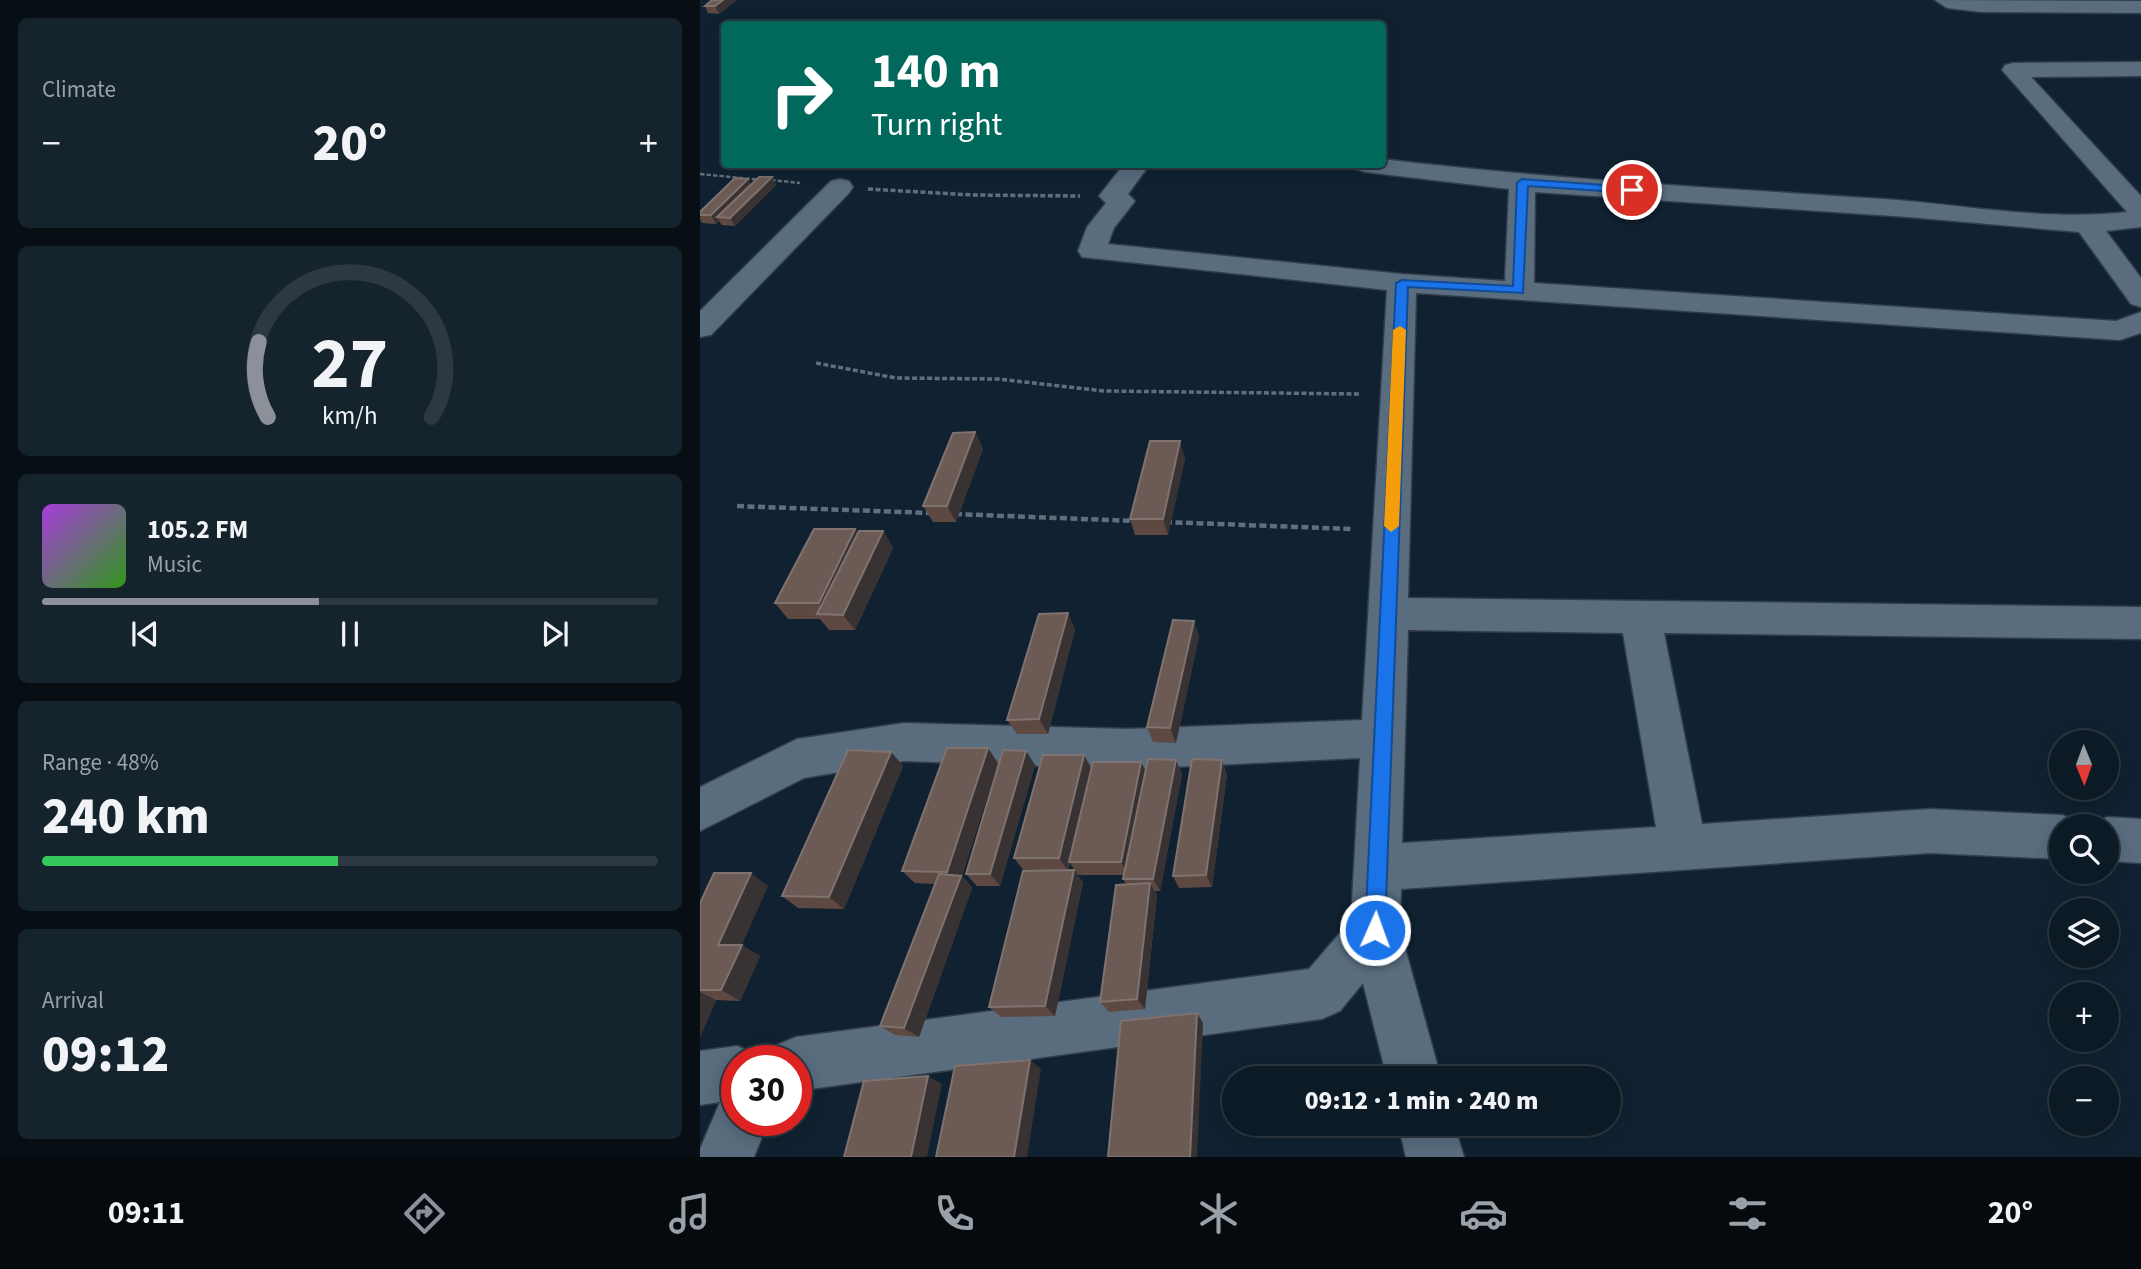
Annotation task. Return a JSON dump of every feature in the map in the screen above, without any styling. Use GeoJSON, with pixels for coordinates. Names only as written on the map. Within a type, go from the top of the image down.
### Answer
{"type":"FeatureCollection","features":[{"type":"Feature","properties":{"kind":"street"},"geometry":{"type":"LineString","coordinates":[[1945,0],[1954,4],[1982,6],[2141,7]]}},
{"type":"Feature","properties":{"kind":"street"},"geometry":{"type":"LineString","coordinates":[[2141,69],[2013,70],[2141,212]]}},
{"type":"Feature","properties":{"kind":"street"},"geometry":{"type":"LineString","coordinates":[[1386,167],[1522,183],[1894,208],[2087,225],[2141,219]]}},
{"type":"Feature","properties":{"kind":"street"},"geometry":{"type":"LineString","coordinates":[[1135,168],[1112,196],[1122,201],[1101,228],[1092,251],[1402,283],[2120,331],[2141,320]]}},
{"type":"Feature","properties":{"kind":"street"},"geometry":{"type":"LineString","coordinates":[[1519,290],[1522,183]]}},
{"type":"Feature","properties":{"kind":"street"},"geometry":{"type":"LineString","coordinates":[[700,328],[840,187]]}},
{"type":"Feature","properties":{"kind":"street"},"geometry":{"type":"LineString","coordinates":[[2087,225],[2141,298]]}},
{"type":"Feature","properties":{"kind":"street"},"geometry":{"type":"LineString","coordinates":[[1402,283],[1375,930],[1411,1066]]}},
{"type":"Feature","properties":{"kind":"street"},"geometry":{"type":"LineString","coordinates":[[1387,614],[2141,623]]}},
{"type":"Feature","properties":{"kind":"street"},"geometry":{"type":"LineString","coordinates":[[1640,615],[1683,847]]}},
{"type":"Feature","properties":{"kind":"street"},"geometry":{"type":"LineString","coordinates":[[700,810],[797,759],[904,742],[1128,749],[1381,738]]}},
{"type":"Feature","properties":{"kind":"street"},"geometry":{"type":"LineString","coordinates":[[1377,868],[1930,831],[2049,836]]}},
{"type":"Feature","properties":{"kind":"street"},"geometry":{"type":"LineString","coordinates":[[2119,840],[2141,841]]}},
{"type":"Feature","properties":{"kind":"street"},"geometry":{"type":"LineString","coordinates":[[812,1062],[1322,993],[1375,930]]}},
{"type":"Feature","properties":{"kind":"street"},"geometry":{"type":"LineString","coordinates":[[700,1078],[721,1075]]}},
{"type":"Feature","properties":{"kind":"street"},"geometry":{"type":"LineString","coordinates":[[725,1157],[734,1136]]}},
{"type":"Feature","properties":{"kind":"street"},"geometry":{"type":"LineString","coordinates":[[1429,1136],[1434,1157]]}},
{"type":"Feature","properties":{"kind":"path"},"geometry":{"type":"LineString","coordinates":[[700,174],[840,187],[973,195],[1112,196]]}},
{"type":"Feature","properties":{"kind":"path"},"geometry":{"type":"LineString","coordinates":[[816,363],[896,378],[998,379],[1104,391],[1397,394]]}},
{"type":"Feature","properties":{"kind":"path"},"geometry":{"type":"LineString","coordinates":[[737,506],[1140,521]]}},
{"type":"Feature","properties":{"kind":"path"},"geometry":{"type":"LineString","coordinates":[[1154,522],[1391,531]]}},
{"type":"Feature","properties":{"kind":"building"},"geometry":{"type":"Polygon","coordinates":[[[712,0],[723,0],[715,6],[705,6],[712,0]]]}},
{"type":"Feature","properties":{"kind":"building"},"geometry":{"type":"Polygon","coordinates":[[[759,177],[772,177],[730,218],[717,217],[759,177]]]}},
{"type":"Feature","properties":{"kind":"building"},"geometry":{"type":"Polygon","coordinates":[[[735,178],[748,179],[711,215],[700,215],[700,212],[735,178]]]}},
{"type":"Feature","properties":{"kind":"building"},"geometry":{"type":"Polygon","coordinates":[[[975,432],[947,506],[923,506],[953,433],[975,432]]]}},
{"type":"Feature","properties":{"kind":"building"},"geometry":{"type":"Polygon","coordinates":[[[1150,441],[1180,441],[1163,519],[1130,519],[1150,441]]]}},
{"type":"Feature","properties":{"kind":"building"},"geometry":{"type":"Polygon","coordinates":[[[814,529],[855,529],[819,603],[775,603],[814,529]]]}},
{"type":"Feature","properties":{"kind":"building"},"geometry":{"type":"Polygon","coordinates":[[[859,531],[883,531],[843,615],[817,614],[859,531]]]}},
{"type":"Feature","properties":{"kind":"building"},"geometry":{"type":"Polygon","coordinates":[[[1068,613],[1039,719],[1007,720],[1039,614],[1068,613]]]}},
{"type":"Feature","properties":{"kind":"building"},"geometry":{"type":"Polygon","coordinates":[[[1173,620],[1194,621],[1170,728],[1147,727],[1173,620]]]}},
{"type":"Feature","properties":{"kind":"building"},"geometry":{"type":"Polygon","coordinates":[[[947,748],[988,748],[947,872],[902,871],[947,748]]]}},
{"type":"Feature","properties":{"kind":"building"},"geometry":{"type":"Polygon","coordinates":[[[848,750],[891,752],[829,897],[782,896],[848,750]]]}},
{"type":"Feature","properties":{"kind":"building"},"geometry":{"type":"Polygon","coordinates":[[[1003,750],[1026,751],[990,874],[966,874],[1003,750]]]}},
{"type":"Feature","properties":{"kind":"building"},"geometry":{"type":"Polygon","coordinates":[[[1043,755],[1084,755],[1059,858],[1014,858],[1043,755]]]}},
{"type":"Feature","properties":{"kind":"building"},"geometry":{"type":"Polygon","coordinates":[[[1148,759],[1176,760],[1153,879],[1123,879],[1148,759]]]}},
{"type":"Feature","properties":{"kind":"building"},"geometry":{"type":"Polygon","coordinates":[[[1192,759],[1222,760],[1206,875],[1173,876],[1192,759]]]}},
{"type":"Feature","properties":{"kind":"building"},"geometry":{"type":"Polygon","coordinates":[[[1093,762],[1141,762],[1121,862],[1069,862],[1093,762]]]}},
{"type":"Feature","properties":{"kind":"building"},"geometry":{"type":"Polygon","coordinates":[[[1074,870],[1045,1006],[989,1007],[1023,871],[1074,870]]]}},
{"type":"Feature","properties":{"kind":"building"},"geometry":{"type":"Polygon","coordinates":[[[714,873],[751,873],[718,945],[742,945],[721,990],[700,990],[700,903],[714,873]]]}},
{"type":"Feature","properties":{"kind":"building"},"geometry":{"type":"Polygon","coordinates":[[[939,874],[961,876],[904,1028],[880,1026],[939,874]]]}},
{"type":"Feature","properties":{"kind":"building"},"geometry":{"type":"Polygon","coordinates":[[[1150,883],[1137,999],[1100,1002],[1116,885],[1150,883]]]}},
{"type":"Feature","properties":{"kind":"building"},"geometry":{"type":"Polygon","coordinates":[[[1197,1013],[1190,1157],[1108,1157],[1121,1021],[1197,1013]]]}},
{"type":"Feature","properties":{"kind":"building"},"geometry":{"type":"Polygon","coordinates":[[[1030,1060],[1014,1157],[936,1157],[955,1066],[1030,1060]]]}},
{"type":"Feature","properties":{"kind":"building"},"geometry":{"type":"Polygon","coordinates":[[[928,1076],[911,1157],[844,1157],[864,1081],[928,1076]]]}},
{"type":"Feature","properties":{"kind":"slow traffic"},"geometry":{"type":"LineString","coordinates":[[1391,526],[1400,330]]}},
{"type":"Feature","properties":{"kind":"route"},"geometry":{"type":"LineString","coordinates":[[1375,930],[1383,687],[1402,283],[1519,290],[1522,183],[1632,190]]}}]}
